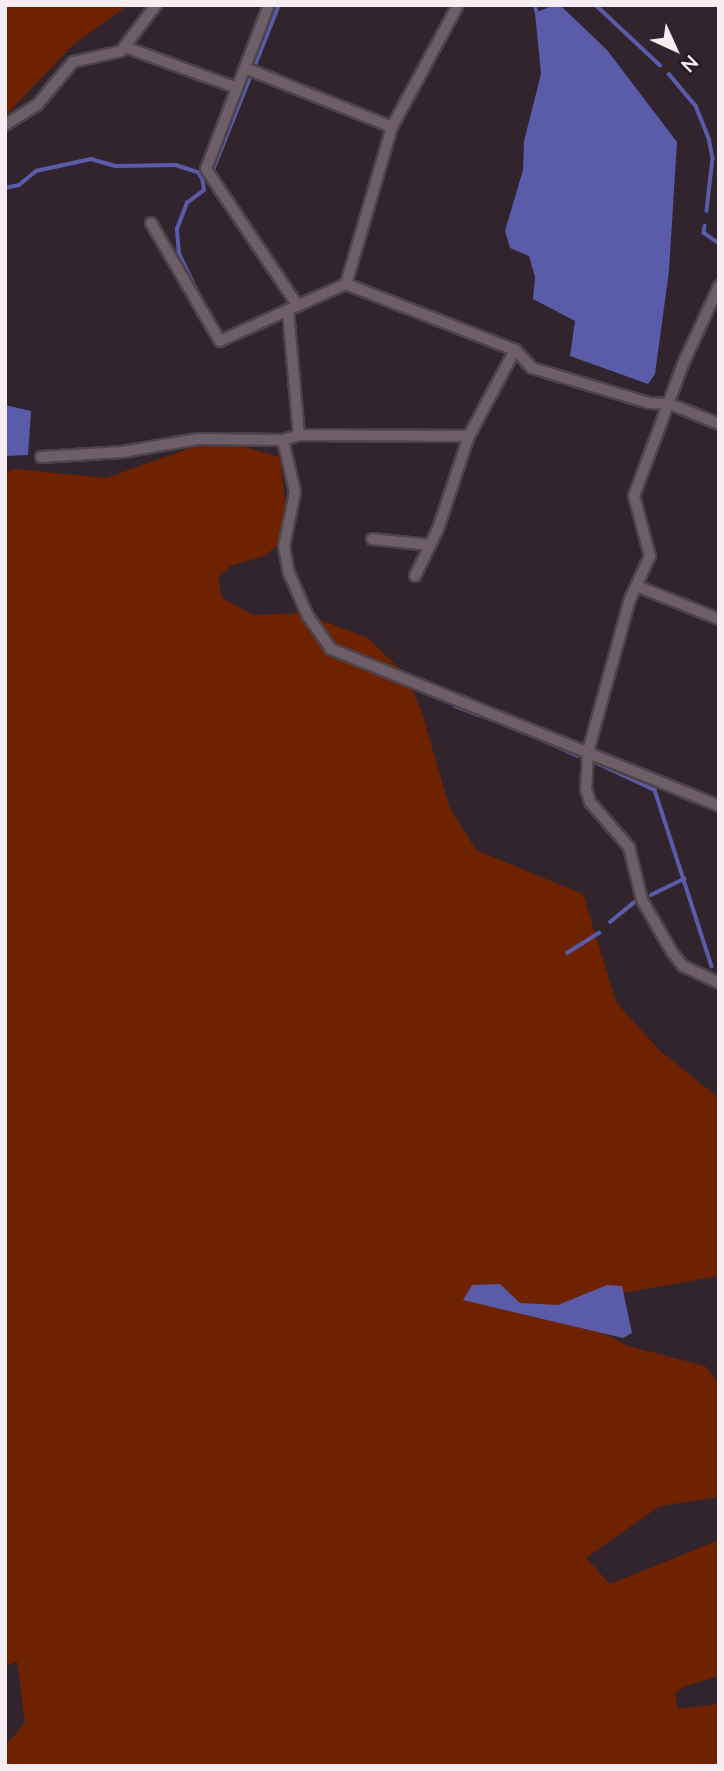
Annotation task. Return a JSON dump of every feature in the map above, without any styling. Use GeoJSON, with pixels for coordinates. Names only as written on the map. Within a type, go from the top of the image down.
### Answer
{"type":"FeatureCollection","features":[{"type":"Feature","properties":{"kind":"street"},"geometry":{"type":"LineString","coordinates":[[125,47],[156,5]]}},
{"type":"Feature","properties":{"kind":"street"},"geometry":{"type":"LineString","coordinates":[[269,5],[206,169],[293,308],[299,435]]}},
{"type":"Feature","properties":{"kind":"street"},"geometry":{"type":"LineString","coordinates":[[346,284],[393,127],[458,5]]}},
{"type":"Feature","properties":{"kind":"street"},"geometry":{"type":"LineString","coordinates":[[5,125],[37,105],[73,62],[125,47],[237,89]]}},
{"type":"Feature","properties":{"kind":"street"},"geometry":{"type":"LineString","coordinates":[[245,68],[393,127]]}},
{"type":"Feature","properties":{"kind":"street"},"geometry":{"type":"LineString","coordinates":[[151,223],[220,341],[346,284],[515,350],[532,368],[649,403],[670,404],[719,424]]}},
{"type":"Feature","properties":{"kind":"street"},"geometry":{"type":"LineString","coordinates":[[719,286],[634,496],[650,556],[639,587],[630,599],[588,752],[586,789],[590,802],[629,847],[642,900],[683,966],[719,983]]}},
{"type":"Feature","properties":{"kind":"street"},"geometry":{"type":"LineString","coordinates":[[415,576],[430,545],[469,436],[515,350]]}},
{"type":"Feature","properties":{"kind":"street"},"geometry":{"type":"LineString","coordinates":[[41,457],[122,452],[198,439],[283,440],[299,435],[469,436]]}},
{"type":"Feature","properties":{"kind":"street"},"geometry":{"type":"LineString","coordinates":[[283,440],[295,492],[284,546],[289,573],[308,616],[331,649],[719,806]]}},
{"type":"Feature","properties":{"kind":"street"},"geometry":{"type":"LineString","coordinates":[[372,539],[430,545]]}},
{"type":"Feature","properties":{"kind":"street"},"geometry":{"type":"LineString","coordinates":[[639,587],[719,619]]}},
{"type":"Feature","properties":{"kind":"shaded area"},"geometry":{"type":"Polygon","coordinates":[[[5,5],[128,5],[73,45],[5,116],[5,5]]]}},
{"type":"Feature","properties":{"kind":"shaded area"},"geometry":{"type":"Polygon","coordinates":[[[554,5],[562,7],[607,50],[677,142],[669,271],[655,374],[648,384],[570,356],[575,321],[533,299],[535,277],[529,256],[510,248],[505,231],[523,170],[524,141],[541,74],[535,13],[554,5]]]}},
{"type":"Feature","properties":{"kind":"shaded area"},"geometry":{"type":"Polygon","coordinates":[[[5,405],[31,411],[28,455],[5,456],[5,405]]]}},
{"type":"Feature","properties":{"kind":"shaded area"},"geometry":{"type":"Polygon","coordinates":[[[216,439],[280,457],[286,512],[278,545],[264,556],[230,566],[218,577],[222,598],[253,615],[302,613],[368,638],[406,675],[422,713],[449,806],[476,850],[583,894],[616,1002],[659,1050],[719,1098],[719,1276],[572,1302],[576,1319],[628,1346],[705,1366],[719,1383],[719,1497],[660,1506],[586,1558],[610,1584],[719,1540],[719,1676],[683,1687],[675,1694],[678,1709],[719,1704],[719,1766],[5,1766],[5,1746],[25,1723],[17,1661],[5,1667],[5,472],[15,469],[106,478],[216,439]]]}},
{"type":"Feature","properties":{"kind":"shaded area"},"geometry":{"type":"Polygon","coordinates":[[[500,1284],[520,1303],[558,1305],[607,1285],[622,1286],[632,1333],[623,1338],[463,1300],[472,1285],[500,1284]]]}},
{"type":"Feature","properties":{"kind":"waterway"},"geometry":{"type":"LineString","coordinates":[[198,293],[179,254],[177,229],[187,203],[204,190],[202,178],[213,170],[279,5]]}},
{"type":"Feature","properties":{"kind":"waterway"},"geometry":{"type":"LineString","coordinates":[[535,5],[537,12]]}},
{"type":"Feature","properties":{"kind":"waterway"},"geometry":{"type":"LineString","coordinates":[[596,5],[660,65]]}},
{"type":"Feature","properties":{"kind":"waterway"},"geometry":{"type":"LineString","coordinates":[[669,74],[696,106],[709,138],[713,158],[707,211]]}},
{"type":"Feature","properties":{"kind":"waterway"},"geometry":{"type":"LineString","coordinates":[[5,188],[19,185],[36,171],[91,159],[116,166],[176,165],[198,172],[202,178]]}},
{"type":"Feature","properties":{"kind":"waterway"},"geometry":{"type":"LineString","coordinates":[[705,226],[704,233],[719,243]]}},
{"type":"Feature","properties":{"kind":"waterway"},"geometry":{"type":"LineString","coordinates":[[455,706],[479,715]]}},
{"type":"Feature","properties":{"kind":"waterway"},"geometry":{"type":"LineString","coordinates":[[490,719],[523,732]]}},
{"type":"Feature","properties":{"kind":"waterway"},"geometry":{"type":"LineString","coordinates":[[534,736],[578,756]]}},
{"type":"Feature","properties":{"kind":"waterway"},"geometry":{"type":"LineString","coordinates":[[595,762],[655,790],[712,966]]}},
{"type":"Feature","properties":{"kind":"waterway"},"geometry":{"type":"LineString","coordinates":[[651,895],[684,879]]}},
{"type":"Feature","properties":{"kind":"waterway"},"geometry":{"type":"LineString","coordinates":[[610,922],[636,901]]}},
{"type":"Feature","properties":{"kind":"waterway"},"geometry":{"type":"LineString","coordinates":[[567,953],[599,933]]}}]}
